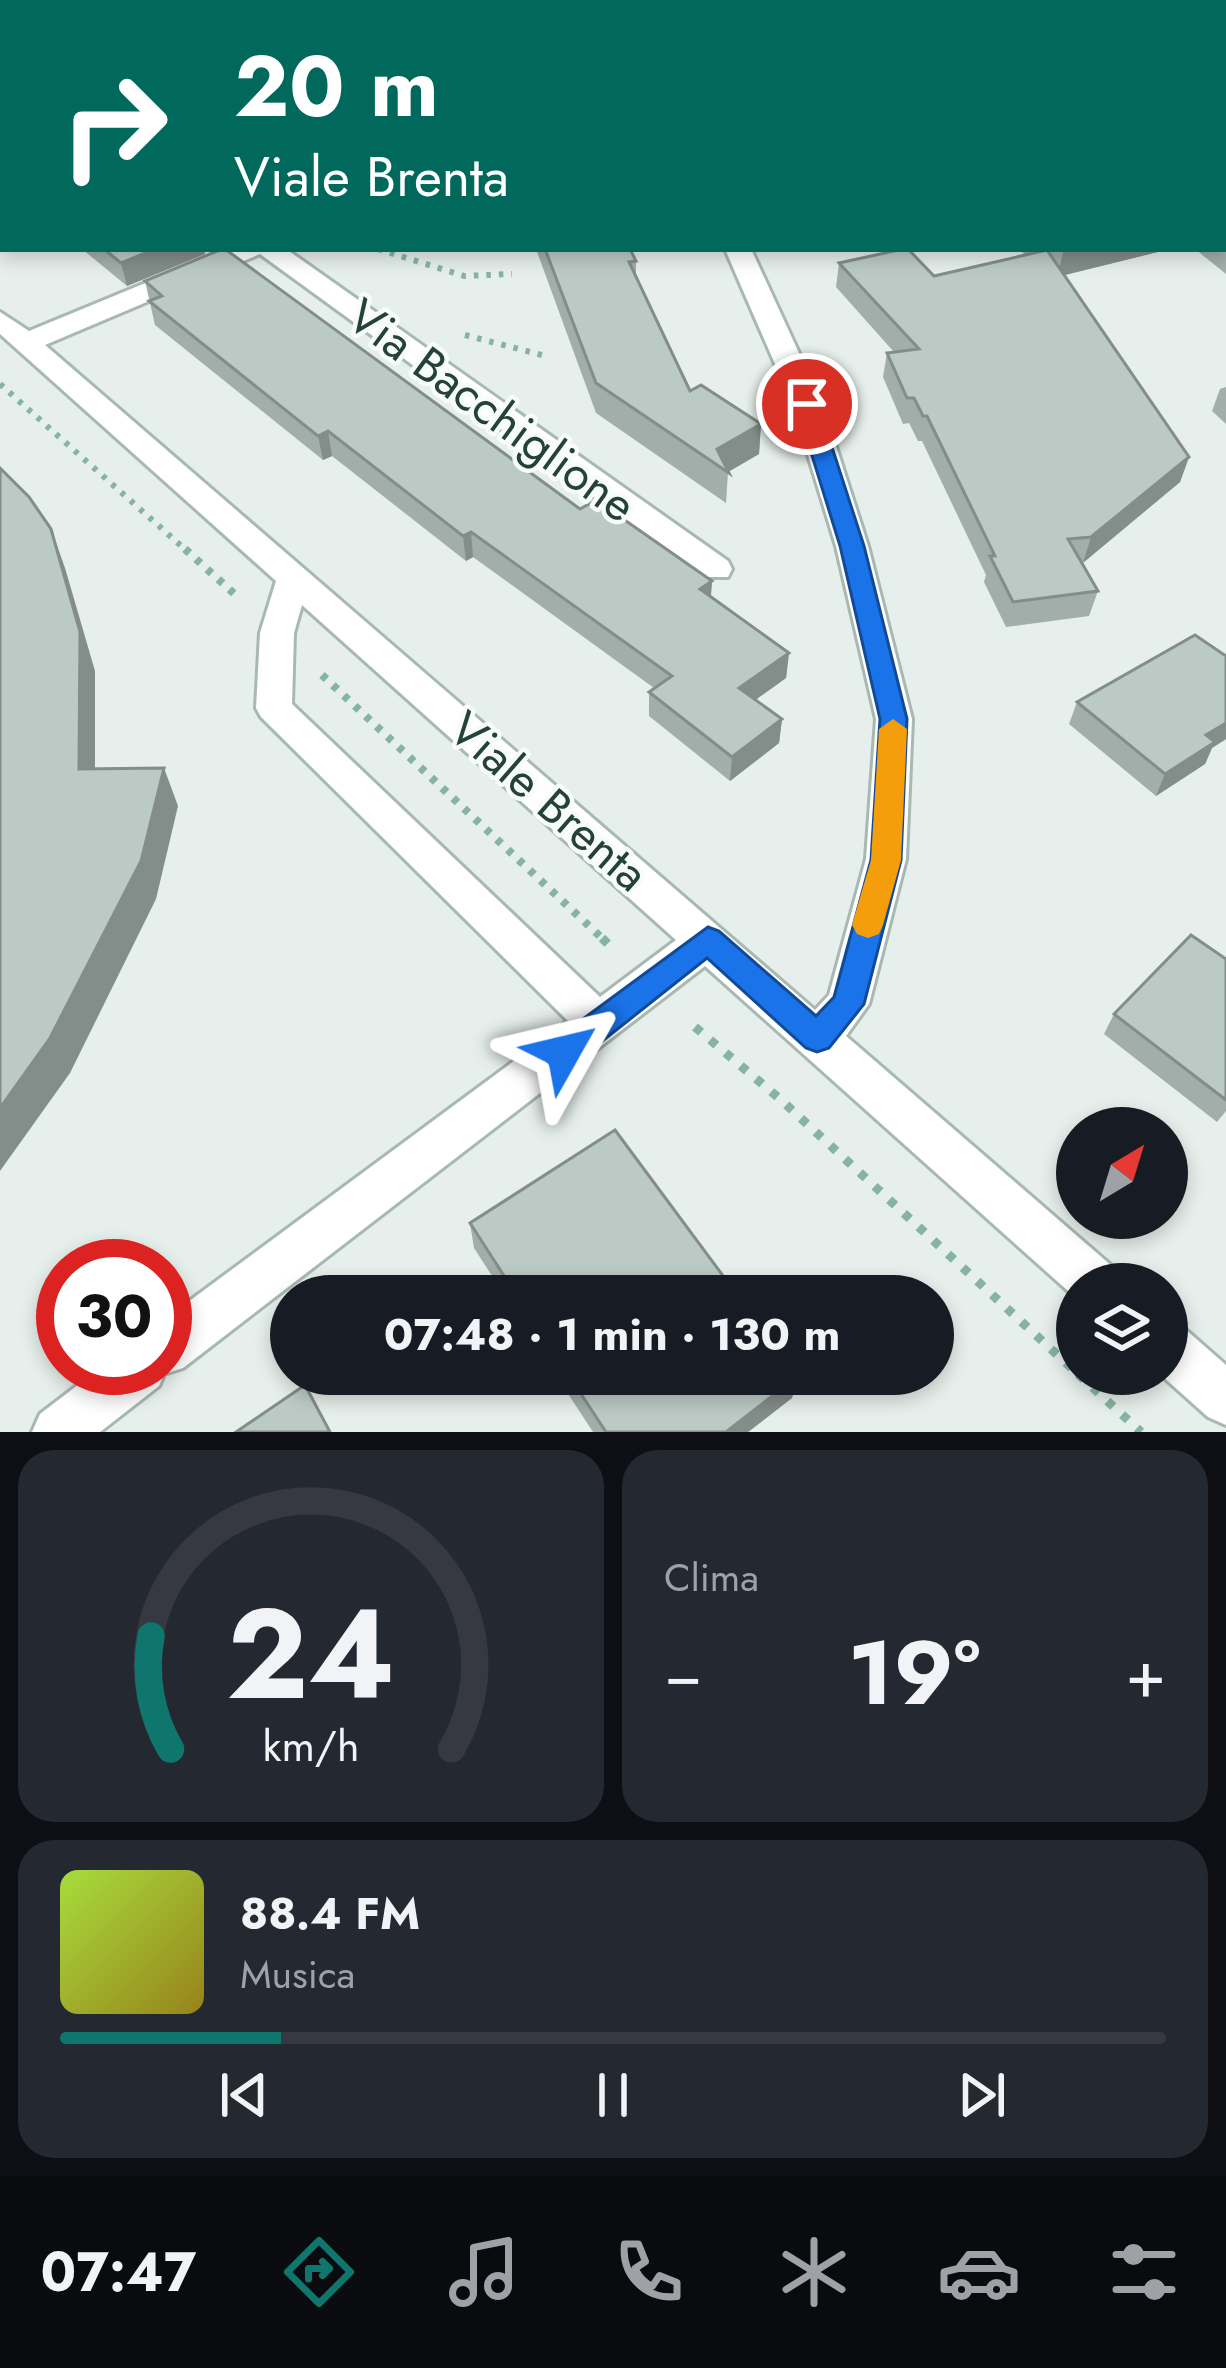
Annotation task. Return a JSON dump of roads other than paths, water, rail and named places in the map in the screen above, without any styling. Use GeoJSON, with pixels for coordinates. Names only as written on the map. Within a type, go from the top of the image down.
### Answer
{"type":"FeatureCollection","features":[{"type":"Feature","properties":{"kind":"street"},"geometry":{"type":"LineString","coordinates":[[13,331],[241,252]]}},
{"type":"Feature","properties":{"kind":"street","name":"Via Bacchiglione"},"geometry":{"type":"LineString","coordinates":[[273,252],[716,569]]}},
{"type":"Feature","properties":{"kind":"street"},"geometry":{"type":"LineString","coordinates":[[739,252],[807,404],[852,546],[894,719],[886,860],[848,1004],[817,1038]]}},
{"type":"Feature","properties":{"kind":"street","name":"Viale Brenta"},"geometry":{"type":"LineString","coordinates":[[13,331],[1072,1263]]}},
{"type":"Feature","properties":{"kind":"street"},"geometry":{"type":"LineString","coordinates":[[293,578],[277,633],[274,708],[601,1025]]}},
{"type":"Feature","properties":{"kind":"street"},"geometry":{"type":"LineString","coordinates":[[192,1330],[708,940]]}},
{"type":"Feature","properties":{"kind":"street"},"geometry":{"type":"LineString","coordinates":[[1188,1366],[1226,1399]]}},
{"type":"Feature","properties":{"kind":"street"},"geometry":{"type":"LineString","coordinates":[[58,1432],[106,1395]]}}]}
